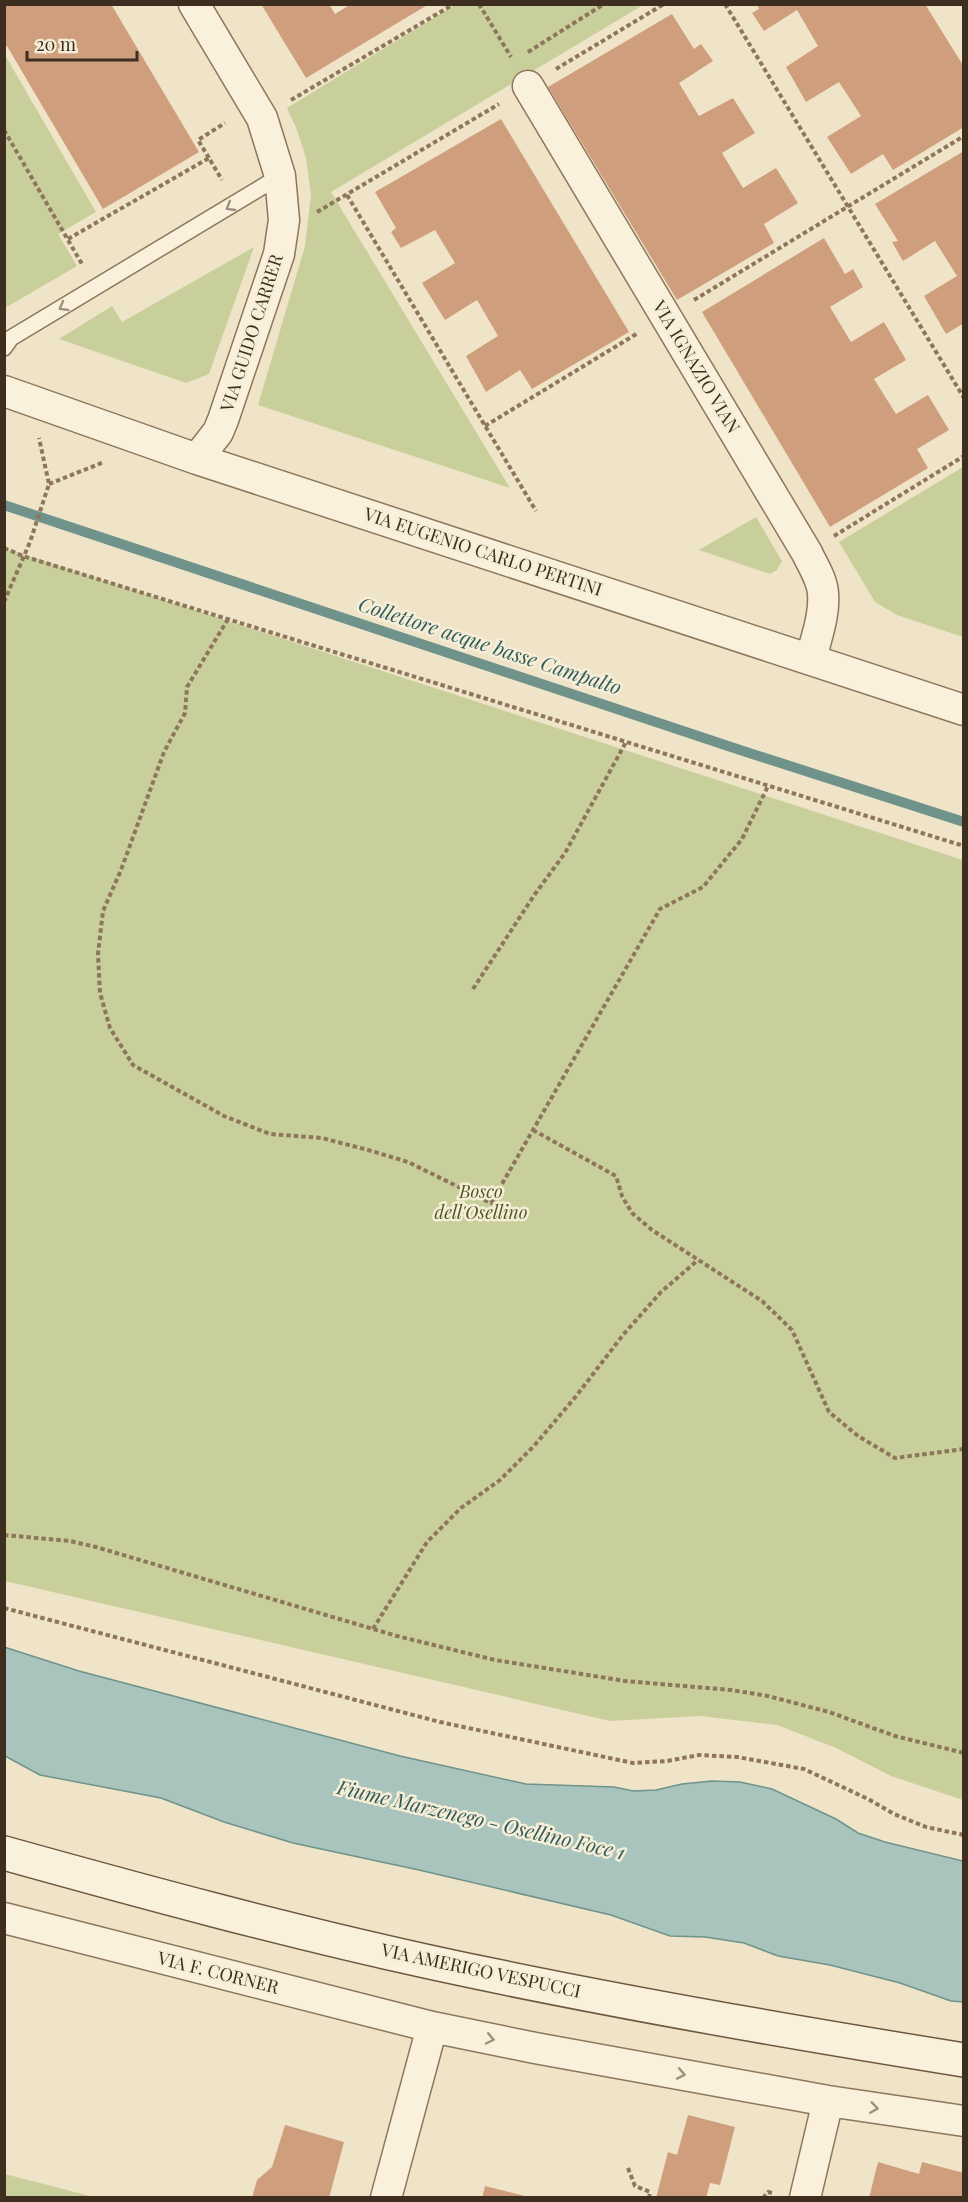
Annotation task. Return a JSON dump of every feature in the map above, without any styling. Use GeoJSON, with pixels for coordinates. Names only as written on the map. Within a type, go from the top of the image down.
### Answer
{"type":"FeatureCollection","features":[{"type":"Feature","properties":{"kind":"main road","name":"VIA AMERIGO VESPUCCI"},"geometry":{"type":"LineString","coordinates":[[4,1853],[276,1926],[436,1963],[719,2019],[963,2060]]}},
{"type":"Feature","properties":{"kind":"street","name":"VIA GUIDO CARRER"},"geometry":{"type":"LineString","coordinates":[[194,4],[262,118],[280,176],[284,220],[279,254],[223,420],[218,432],[197,459]]}},
{"type":"Feature","properties":{"kind":"street","name":"VIA IGNAZIO VIAN"},"geometry":{"type":"LineString","coordinates":[[521,74],[819,577],[823,593],[823,613],[811,659]]}},
{"type":"Feature","properties":{"kind":"street","name":"VIA EUGENIO CARLO PERTINI"},"geometry":{"type":"LineString","coordinates":[[4,391],[197,459],[963,710]]}},
{"type":"Feature","properties":{"kind":"street","name":"VIA F. CORNER"},"geometry":{"type":"LineString","coordinates":[[4,1918],[432,2027],[828,2101],[963,2121]]}},
{"type":"Feature","properties":{"kind":"street"},"geometry":{"type":"LineString","coordinates":[[386,2198],[432,2027]]}},
{"type":"Feature","properties":{"kind":"street"},"geometry":{"type":"LineString","coordinates":[[805,2198],[828,2101]]}},
{"type":"Feature","properties":{"kind":"lane"},"geometry":{"type":"LineString","coordinates":[[4,348],[11,338],[280,176]]}},
{"type":"Feature","properties":{"kind":"path"},"geometry":{"type":"LineString","coordinates":[[290,101],[454,4]]}},
{"type":"Feature","properties":{"kind":"path"},"geometry":{"type":"LineString","coordinates":[[479,4],[521,74]]}},
{"type":"Feature","properties":{"kind":"path"},"geometry":{"type":"LineString","coordinates":[[282,234],[347,195],[521,74],[604,4]]}},
{"type":"Feature","properties":{"kind":"path"},"geometry":{"type":"LineString","coordinates":[[521,74],[664,4]]}},
{"type":"Feature","properties":{"kind":"path"},"geometry":{"type":"LineString","coordinates":[[725,4],[963,398]]}},
{"type":"Feature","properties":{"kind":"path"},"geometry":{"type":"LineString","coordinates":[[228,178],[223,180],[198,140],[229,121]]}},
{"type":"Feature","properties":{"kind":"path"},"geometry":{"type":"LineString","coordinates":[[4,130],[96,288]]}},
{"type":"Feature","properties":{"kind":"path"},"geometry":{"type":"LineString","coordinates":[[485,426],[963,136]]}},
{"type":"Feature","properties":{"kind":"path"},"geometry":{"type":"LineString","coordinates":[[68,239],[209,158]]}},
{"type":"Feature","properties":{"kind":"path"},"geometry":{"type":"LineString","coordinates":[[347,195],[536,511]]}},
{"type":"Feature","properties":{"kind":"path"},"geometry":{"type":"LineString","coordinates":[[4,602],[30,542],[49,484],[37,428]]}},
{"type":"Feature","properties":{"kind":"path"},"geometry":{"type":"LineString","coordinates":[[829,539],[963,456]]}},
{"type":"Feature","properties":{"kind":"path"},"geometry":{"type":"LineString","coordinates":[[49,484],[111,459]]}},
{"type":"Feature","properties":{"kind":"path"},"geometry":{"type":"LineString","coordinates":[[4,548],[23,556],[963,846]]}},
{"type":"Feature","properties":{"kind":"path"},"geometry":{"type":"LineString","coordinates":[[228,619],[187,687],[185,713],[164,752],[121,870],[103,911],[98,954],[100,993],[110,1028],[133,1065],[224,1116],[270,1134],[322,1138],[408,1162],[492,1203],[660,909],[703,887],[742,839],[768,786]]}},
{"type":"Feature","properties":{"kind":"path"},"geometry":{"type":"LineString","coordinates":[[473,989],[534,894],[565,853],[626,741]]}},
{"type":"Feature","properties":{"kind":"path"},"geometry":{"type":"LineString","coordinates":[[533,1130],[616,1176],[622,1196],[632,1214],[652,1230],[762,1301],[792,1330],[829,1412],[858,1436],[895,1458],[963,1449]]}},
{"type":"Feature","properties":{"kind":"path"},"geometry":{"type":"LineString","coordinates":[[373,1629],[427,1542],[461,1508],[500,1480],[534,1446],[623,1335],[661,1292],[698,1260]]}},
{"type":"Feature","properties":{"kind":"path"},"geometry":{"type":"LineString","coordinates":[[4,1536],[70,1541],[96,1547],[373,1629],[495,1660],[625,1681],[731,1690],[768,1696],[829,1712],[896,1736],[963,1753]]}},
{"type":"Feature","properties":{"kind":"path"},"geometry":{"type":"LineString","coordinates":[[4,1608],[440,1722],[633,1763],[667,1761],[699,1755],[737,1756],[804,1769],[868,1798],[894,1814],[926,1827],[963,1835]]}},
{"type":"Feature","properties":{"kind":"path"},"geometry":{"type":"LineString","coordinates":[[628,2168],[635,2186],[650,2192],[649,2198]]}},
{"type":"Feature","properties":{"kind":"green space"},"geometry":{"type":"Polygon","coordinates":[[[455,5],[643,5],[331,192],[510,488],[258,405],[305,246],[311,195],[306,158],[287,108],[455,5]]]}},
{"type":"Feature","properties":{"kind":"green space"},"geometry":{"type":"Polygon","coordinates":[[[5,55],[96,212],[58,234],[77,266],[5,308],[5,55]]]}},
{"type":"Feature","properties":{"kind":"green space"},"geometry":{"type":"Polygon","coordinates":[[[254,247],[209,374],[186,383],[59,339],[112,306],[122,322],[254,247]]]}},
{"type":"Feature","properties":{"kind":"green space"},"geometry":{"type":"Polygon","coordinates":[[[963,467],[963,637],[897,615],[875,602],[839,542],[963,467]]]}},
{"type":"Feature","properties":{"kind":"green space"},"geometry":{"type":"Polygon","coordinates":[[[756,517],[782,561],[777,570],[770,574],[699,550],[756,517]]]}},
{"type":"Feature","properties":{"kind":"green space","name":"Bosco dell'Osellino"},"geometry":{"type":"Polygon","coordinates":[[[4,548],[963,860],[963,1800],[891,1776],[836,1748],[777,1725],[700,1716],[610,1721],[5,1581],[4,548]]]}},
{"type":"Feature","properties":{"kind":"green space"},"geometry":{"type":"Polygon","coordinates":[[[5,2174],[94,2197],[5,2197],[5,2174]]]}},
{"type":"Feature","properties":{"kind":"water","name":"Fiume Marzenego - Osellino Foce 1"},"geometry":{"type":"Polygon","coordinates":[[[4,1647],[79,1671],[400,1756],[526,1784],[614,1787],[633,1791],[656,1790],[712,1781],[740,1782],[772,1789],[836,1819],[858,1833],[963,1861],[963,2002],[951,2001],[900,1983],[830,1965],[778,1956],[744,1943],[705,1937],[670,1936],[611,1915],[293,1843],[224,1822],[161,1798],[40,1775],[5,1756],[4,1647]]]}},
{"type":"Feature","properties":{"kind":"building"},"geometry":{"type":"Polygon","coordinates":[[[4,4],[111,4],[199,152],[103,209],[7,46],[4,48],[4,4]]]}},
{"type":"Feature","properties":{"kind":"building"},"geometry":{"type":"Polygon","coordinates":[[[261,4],[329,4],[335,14],[351,4],[429,4],[306,78],[261,4]]]}},
{"type":"Feature","properties":{"kind":"building"},"geometry":{"type":"Polygon","coordinates":[[[757,4],[925,4],[964,67],[964,127],[893,170],[883,154],[851,174],[827,137],[861,116],[839,82],[806,102],[786,67],[818,46],[797,10],[764,31],[752,13],[759,9],[757,4]]]}},
{"type":"Feature","properties":{"kind":"building"},"geometry":{"type":"Polygon","coordinates":[[[672,14],[694,49],[701,44],[713,61],[679,83],[699,116],[733,98],[755,133],[722,153],[743,188],[776,168],[798,203],[764,224],[774,243],[677,300],[548,87],[672,14]]]}},
{"type":"Feature","properties":{"kind":"building"},"geometry":{"type":"Polygon","coordinates":[[[501,119],[629,332],[532,389],[520,370],[486,392],[466,356],[498,336],[477,300],[445,320],[422,283],[455,263],[435,230],[401,248],[391,232],[396,228],[375,192],[501,119]]]}},
{"type":"Feature","properties":{"kind":"building"},"geometry":{"type":"Polygon","coordinates":[[[964,151],[964,323],[946,334],[924,296],[957,276],[935,241],[903,261],[892,242],[898,241],[875,204],[964,151]]]}},
{"type":"Feature","properties":{"kind":"building"},"geometry":{"type":"Polygon","coordinates":[[[824,238],[845,274],[853,269],[863,287],[830,307],[851,342],[884,322],[906,360],[874,379],[896,414],[928,395],[949,430],[917,449],[928,468],[830,527],[702,312],[824,238]]]}},
{"type":"Feature","properties":{"kind":"building"},"geometry":{"type":"Polygon","coordinates":[[[688,2115],[735,2127],[720,2185],[710,2183],[706,2198],[656,2198],[668,2152],[677,2155],[688,2115]]]}},
{"type":"Feature","properties":{"kind":"building"},"geometry":{"type":"Polygon","coordinates":[[[285,2125],[344,2142],[329,2198],[252,2198],[257,2180],[272,2167],[285,2125]]]}},
{"type":"Feature","properties":{"kind":"building"},"geometry":{"type":"Polygon","coordinates":[[[878,2162],[919,2174],[922,2162],[964,2173],[964,2198],[869,2198],[878,2162]]]}},
{"type":"Feature","properties":{"kind":"building"},"geometry":{"type":"Polygon","coordinates":[[[485,2186],[529,2197],[482,2198],[485,2186]]]}},
{"type":"Feature","properties":{"kind":"waterway","name":"Collettore acque basse Campalto"},"geometry":{"type":"LineString","coordinates":[[4,505],[737,749],[964,822]]}}]}
